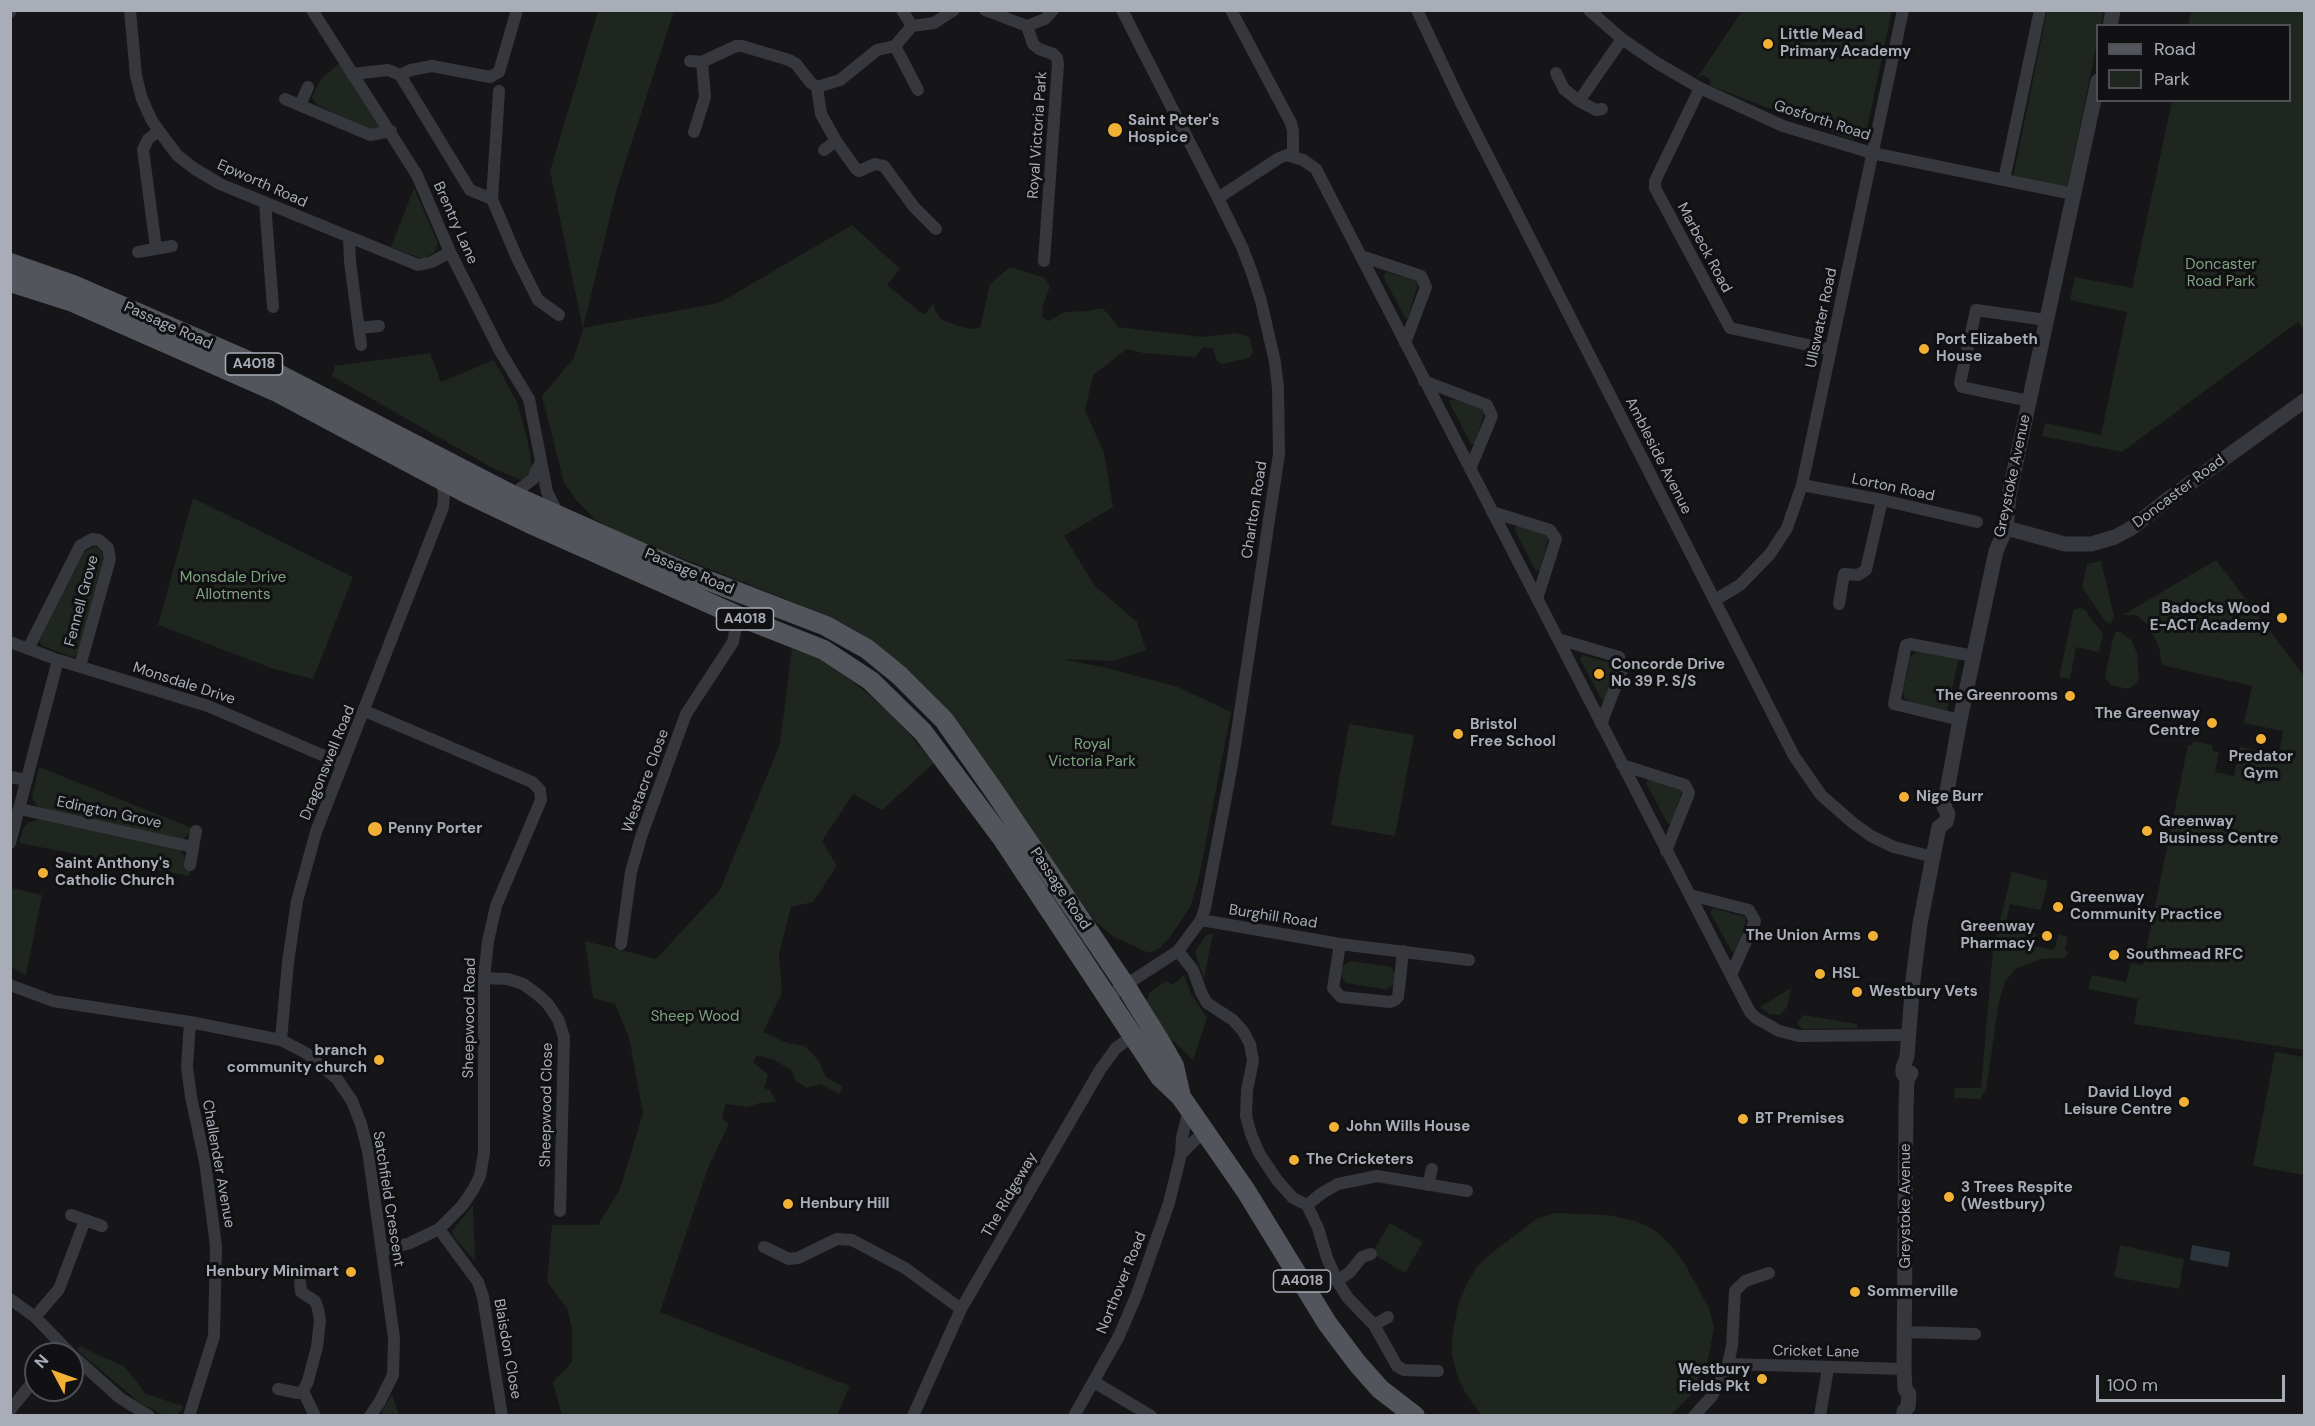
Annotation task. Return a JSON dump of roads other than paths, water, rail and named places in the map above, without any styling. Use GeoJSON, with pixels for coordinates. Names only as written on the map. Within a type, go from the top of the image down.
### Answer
{"type":"FeatureCollection","features":[{"type":"Feature","properties":{"kind":"main road","name":"Passage Road"},"geometry":{"type":"LineString","coordinates":[[10,263],[73,285],[276,373],[512,495],[689,573],[826,626],[867,649],[944,720],[1125,985],[1174,1066],[1185,1103]]}},
{"type":"Feature","properties":{"kind":"main road","name":"Passage Road"},"geometry":{"type":"LineString","coordinates":[[10,282],[73,302],[275,391],[466,493],[529,523],[747,620],[824,650],[850,666],[893,700],[923,732],[1002,838],[1160,1077],[1185,1103],[1246,1191],[1328,1323],[1357,1363],[1380,1389],[1415,1416]]}},
{"type":"Feature","properties":{"kind":"street","name":"Epworth Road"},"geometry":{"type":"LineString","coordinates":[[130,10],[138,87],[146,109],[178,156],[208,178],[418,265],[432,262],[450,252]]}},
{"type":"Feature","properties":{"kind":"street","name":"Brentry Lane"},"geometry":{"type":"LineString","coordinates":[[312,10],[417,175],[450,252],[500,351],[529,399],[547,492],[560,517]]}},
{"type":"Feature","properties":{"kind":"street"},"geometry":{"type":"LineString","coordinates":[[400,75],[411,70],[432,66],[490,77],[499,72],[516,10]]}},
{"type":"Feature","properties":{"kind":"street"},"geometry":{"type":"LineString","coordinates":[[902,10],[912,26]]}},
{"type":"Feature","properties":{"kind":"street"},"geometry":{"type":"LineString","coordinates":[[694,132],[705,97],[696,61],[736,46],[742,46],[789,60],[796,64],[811,83],[818,87],[840,80],[877,50],[895,46],[912,26],[934,23],[954,10]]}},
{"type":"Feature","properties":{"kind":"street"},"geometry":{"type":"LineString","coordinates":[[985,10],[1027,26],[1045,19],[1053,10]]}},
{"type":"Feature","properties":{"kind":"street","name":"Charlton Road"},"geometry":{"type":"LineString","coordinates":[[1107,997],[1178,951],[1201,921],[1212,879],[1232,765],[1279,454],[1278,388],[1262,302],[1242,247],[1122,10]]}},
{"type":"Feature","properties":{"kind":"street"},"geometry":{"type":"LineString","coordinates":[[1231,10],[1291,123],[1293,155]]}},
{"type":"Feature","properties":{"kind":"street","name":"Ambleside Avenue"},"geometry":{"type":"LineString","coordinates":[[1417,10],[1458,97],[1794,756],[1821,795],[1853,823],[1871,836],[1894,847],[1932,857]]}},
{"type":"Feature","properties":{"kind":"street","name":"Gosforth Road"},"geometry":{"type":"LineString","coordinates":[[1589,10],[1622,39],[1657,63],[1700,88],[1783,126],[1872,153],[2073,194]]}},
{"type":"Feature","properties":{"kind":"street","name":"Ullswater Road"},"geometry":{"type":"LineString","coordinates":[[1715,600],[1740,585],[1770,554],[1787,528],[1802,485],[1903,10]]}},
{"type":"Feature","properties":{"kind":"street"},"geometry":{"type":"LineString","coordinates":[[2004,180],[2040,10]]}},
{"type":"Feature","properties":{"kind":"street","name":"Royal Victoria Park"},"geometry":{"type":"LineString","coordinates":[[1027,26],[1033,44],[1053,54],[1058,64],[1044,261]]}},
{"type":"Feature","properties":{"kind":"street"},"geometry":{"type":"LineString","coordinates":[[1579,101],[1622,39]]}},
{"type":"Feature","properties":{"kind":"street"},"geometry":{"type":"LineString","coordinates":[[895,46],[918,90]]}},
{"type":"Feature","properties":{"kind":"street"},"geometry":{"type":"LineString","coordinates":[[352,74],[388,70],[400,75],[470,190],[492,199]]}},
{"type":"Feature","properties":{"kind":"street"},"geometry":{"type":"LineString","coordinates":[[1556,74],[1564,89],[1579,101],[1596,110],[1602,109]]}},
{"type":"Feature","properties":{"kind":"street","name":"Greystoke Avenue"},"geometry":{"type":"LineString","coordinates":[[1904,1413],[1899,1407],[1900,1393],[1905,1389],[1907,1080],[1911,1074],[1911,1063],[1907,1056],[1918,934],[1940,827],[1935,821],[1938,810],[1944,807],[1996,551],[2006,528],[2009,495],[2096,86]]}},
{"type":"Feature","properties":{"kind":"street"},"geometry":{"type":"LineString","coordinates":[[300,105],[308,87]]}},
{"type":"Feature","properties":{"kind":"street"},"geometry":{"type":"LineString","coordinates":[[818,87],[821,114],[836,141],[859,171],[875,164],[884,166],[914,207],[936,229]]}},
{"type":"Feature","properties":{"kind":"street","name":"Marbeck Road"},"geometry":{"type":"LineString","coordinates":[[1700,88],[1655,181],[1655,188],[1730,328],[1831,351]]}},
{"type":"Feature","properties":{"kind":"street"},"geometry":{"type":"LineString","coordinates":[[499,91],[492,199],[538,300],[559,315]]}},
{"type":"Feature","properties":{"kind":"street"},"geometry":{"type":"LineString","coordinates":[[285,99],[370,135],[391,131]]}},
{"type":"Feature","properties":{"kind":"street"},"geometry":{"type":"LineString","coordinates":[[156,249],[143,150],[148,139],[159,131]]}},
{"type":"Feature","properties":{"kind":"street"},"geometry":{"type":"LineString","coordinates":[[824,150],[836,141]]}},
{"type":"Feature","properties":{"kind":"street"},"geometry":{"type":"LineString","coordinates":[[1218,198],[1279,158],[1293,155],[1316,169],[1750,1012],[1756,1018],[1788,1034],[1799,1036],[1908,1035]]}},
{"type":"Feature","properties":{"kind":"street"},"geometry":{"type":"LineString","coordinates":[[264,203],[275,301]]}},
{"type":"Feature","properties":{"kind":"street"},"geometry":{"type":"LineString","coordinates":[[349,238],[361,345]]}},
{"type":"Feature","properties":{"kind":"street"},"geometry":{"type":"LineString","coordinates":[[138,252],[172,246]]}},
{"type":"Feature","properties":{"kind":"street"},"geometry":{"type":"LineString","coordinates":[[1361,256],[1421,276],[1426,287],[1405,343]]}},
{"type":"Feature","properties":{"kind":"street","name":"Greystoke Avenue"},"geometry":{"type":"LineString","coordinates":[[2029,401],[1962,387],[1960,383],[1962,371],[1976,310],[2046,321]]}},
{"type":"Feature","properties":{"kind":"street"},"geometry":{"type":"LineString","coordinates":[[359,328],[379,326]]}},
{"type":"Feature","properties":{"kind":"street"},"geometry":{"type":"LineString","coordinates":[[1424,381],[1487,405],[1492,416],[1470,469]]}},
{"type":"Feature","properties":{"kind":"street","name":"Doncaster Road"},"geometry":{"type":"LineString","coordinates":[[2006,528],[2065,544],[2091,544],[2115,537],[2130,529],[2304,401]]}},
{"type":"Feature","properties":{"kind":"street"},"geometry":{"type":"LineString","coordinates":[[512,495],[533,479],[542,460]]}},
{"type":"Feature","properties":{"kind":"street","name":"Dragonswell Road"},"geometry":{"type":"LineString","coordinates":[[281,1040],[288,962],[297,901],[316,832],[443,507],[442,480]]}},
{"type":"Feature","properties":{"kind":"street","name":"Lorton Road"},"geometry":{"type":"LineString","coordinates":[[1802,485],[1882,500],[1977,522]]}},
{"type":"Feature","properties":{"kind":"street"},"geometry":{"type":"LineString","coordinates":[[443,507],[466,493]]}},
{"type":"Feature","properties":{"kind":"street"},"geometry":{"type":"LineString","coordinates":[[1839,604],[1844,574],[1858,575],[1866,570],[1882,500]]}},
{"type":"Feature","properties":{"kind":"street"},"geometry":{"type":"LineString","coordinates":[[1492,512],[1550,530],[1556,539],[1537,599]]}},
{"type":"Feature","properties":{"kind":"street","name":"Fennell Grove"},"geometry":{"type":"LineString","coordinates":[[28,649],[80,546],[92,539],[99,540],[108,548],[110,559],[80,666]]}},
{"type":"Feature","properties":{"kind":"street","name":"Westacre Close"},"geometry":{"type":"LineString","coordinates":[[621,944],[631,872],[641,837],[682,725],[692,704],[747,620]]}},
{"type":"Feature","properties":{"kind":"street","name":"Westacre Close"},"geometry":{"type":"LineString","coordinates":[[733,642],[747,620]]}},
{"type":"Feature","properties":{"kind":"street"},"geometry":{"type":"LineString","coordinates":[[1558,639],[1618,657],[1623,667],[1601,724]]}},
{"type":"Feature","properties":{"kind":"street","name":"Monsdale Drive"},"geometry":{"type":"LineString","coordinates":[[10,642],[58,660],[208,706],[344,764]]}},
{"type":"Feature","properties":{"kind":"street"},"geometry":{"type":"LineString","coordinates":[[1960,720],[1894,704],[1902,659],[1906,645],[1910,644],[1974,656]]}},
{"type":"Feature","properties":{"kind":"street"},"geometry":{"type":"LineString","coordinates":[[10,843],[58,660]]}},
{"type":"Feature","properties":{"kind":"street","name":"Sheepwood Road"},"geometry":{"type":"LineString","coordinates":[[365,711],[532,782],[540,790],[541,800],[496,906],[488,940],[484,978],[484,1153],[480,1176],[462,1206],[439,1229],[410,1243],[382,1251]]}},
{"type":"Feature","properties":{"kind":"street"},"geometry":{"type":"LineString","coordinates":[[1622,765],[1685,785],[1689,793],[1666,851]]}},
{"type":"Feature","properties":{"kind":"street"},"geometry":{"type":"LineString","coordinates":[[10,777],[27,780]]}},
{"type":"Feature","properties":{"kind":"street","name":"Edington Grove"},"geometry":{"type":"LineString","coordinates":[[20,809],[193,847]]}},
{"type":"Feature","properties":{"kind":"street"},"geometry":{"type":"LineString","coordinates":[[190,865],[196,831]]}},
{"type":"Feature","properties":{"kind":"street"},"geometry":{"type":"LineString","coordinates":[[1690,895],[1749,910],[1755,921],[1731,975]]}},
{"type":"Feature","properties":{"kind":"street","name":"Burghill Road"},"geometry":{"type":"LineString","coordinates":[[1201,921],[1340,944],[1469,960]]}},
{"type":"Feature","properties":{"kind":"street"},"geometry":{"type":"LineString","coordinates":[[1340,944],[1334,988],[1341,997],[1390,1002],[1395,1000],[1398,997],[1403,951]]}},
{"type":"Feature","properties":{"kind":"street"},"geometry":{"type":"LineString","coordinates":[[1178,951],[1193,970],[1207,1003],[1233,1020],[1244,1031],[1250,1044],[1253,1060],[1247,1090],[1246,1116],[1251,1134],[1259,1153],[1277,1180],[1293,1198],[1307,1205],[1337,1281],[1348,1298],[1374,1324],[1397,1366],[1404,1370],[1438,1371]]}},
{"type":"Feature","properties":{"kind":"street","name":"Sheepwood Close"},"geometry":{"type":"LineString","coordinates":[[484,978],[508,979],[523,984],[547,1003],[558,1018],[564,1037],[560,1210]]}},
{"type":"Feature","properties":{"kind":"street","name":"Satchfield Crescent"},"geometry":{"type":"LineString","coordinates":[[11,988],[53,1001],[190,1022],[281,1040],[292,1044],[320,1063],[337,1079],[352,1101],[368,1151],[394,1338],[394,1358],[390,1381],[372,1415]]}},
{"type":"Feature","properties":{"kind":"street","name":"Challender Avenue"},"geometry":{"type":"LineString","coordinates":[[189,1416],[214,1336],[216,1246],[207,1173],[186,1066],[190,1022]]}},
{"type":"Feature","properties":{"kind":"street","name":"The Ridgeway"},"geometry":{"type":"LineString","coordinates":[[913,1416],[961,1310],[1100,1070],[1116,1048],[1149,1024]]}},
{"type":"Feature","properties":{"kind":"street","name":"Northover Road"},"geometry":{"type":"LineString","coordinates":[[1074,1416],[1119,1336],[1137,1294],[1169,1203],[1181,1154],[1185,1103]]}},
{"type":"Feature","properties":{"kind":"street"},"geometry":{"type":"LineString","coordinates":[[1181,1154],[1205,1133]]}},
{"type":"Feature","properties":{"kind":"street"},"geometry":{"type":"LineString","coordinates":[[1428,1185],[1432,1168]]}},
{"type":"Feature","properties":{"kind":"street"},"geometry":{"type":"LineString","coordinates":[[1307,1205],[1338,1184],[1377,1176],[1467,1191]]}},
{"type":"Feature","properties":{"kind":"street"},"geometry":{"type":"LineString","coordinates":[[71,1215],[102,1226]]}},
{"type":"Feature","properties":{"kind":"street"},"geometry":{"type":"LineString","coordinates":[[35,1317],[58,1289],[85,1220]]}},
{"type":"Feature","properties":{"kind":"street","name":"Blaisdon Close"},"geometry":{"type":"LineString","coordinates":[[439,1229],[471,1269],[481,1290],[502,1416]]}},
{"type":"Feature","properties":{"kind":"street"},"geometry":{"type":"LineString","coordinates":[[764,1247],[777,1260],[798,1258],[837,1239],[852,1240],[905,1268],[961,1310]]}},
{"type":"Feature","properties":{"kind":"street"},"geometry":{"type":"LineString","coordinates":[[1337,1281],[1350,1272],[1362,1257],[1371,1254]]}},
{"type":"Feature","properties":{"kind":"street"},"geometry":{"type":"LineString","coordinates":[[1694,1416],[1712,1396],[1728,1364],[1732,1346],[1735,1291],[1745,1281],[1768,1273]]}},
{"type":"Feature","properties":{"kind":"street"},"geometry":{"type":"LineString","coordinates":[[278,1389],[298,1393],[303,1391],[314,1365],[320,1320],[315,1301],[301,1292],[300,1281]]}},
{"type":"Feature","properties":{"kind":"street"},"geometry":{"type":"LineString","coordinates":[[10,1299],[35,1317],[56,1342]]}},
{"type":"Feature","properties":{"kind":"street"},"geometry":{"type":"LineString","coordinates":[[1374,1324],[1388,1317]]}},
{"type":"Feature","properties":{"kind":"street"},"geometry":{"type":"LineString","coordinates":[[1905,1332],[1975,1334]]}},
{"type":"Feature","properties":{"kind":"street","name":"Cricket Lane"},"geometry":{"type":"LineString","coordinates":[[1728,1364],[1904,1369]]}},
{"type":"Feature","properties":{"kind":"street"},"geometry":{"type":"LineString","coordinates":[[84,1368],[143,1414]]}},
{"type":"Feature","properties":{"kind":"street"},"geometry":{"type":"LineString","coordinates":[[1820,1416],[1828,1368]]}},
{"type":"Feature","properties":{"kind":"street"},"geometry":{"type":"LineString","coordinates":[[1094,1382],[1150,1416]]}},
{"type":"Feature","properties":{"kind":"street"},"geometry":{"type":"LineString","coordinates":[[303,1391],[315,1416]]}},
{"type":"Feature","properties":{"kind":"street"},"geometry":{"type":"LineString","coordinates":[[10,1410],[24,1393]]}},
{"type":"Feature","properties":{"kind":"place","name":"Little Mead Primary Academy"},"geometry":{"type":"Point","coordinates":[1768,44]}},
{"type":"Feature","properties":{"kind":"place","name":"Saint Peter's Hospice"},"geometry":{"type":"Point","coordinates":[1115,130]}},
{"type":"Feature","properties":{"kind":"place","name":"Port Elizabeth House"},"geometry":{"type":"Point","coordinates":[1924,349]}},
{"type":"Feature","properties":{"kind":"place","name":"Badocks Wood E-ACT Academy"},"geometry":{"type":"Point","coordinates":[2282,618]}},
{"type":"Feature","properties":{"kind":"place","name":"Concorde Drive No 39 P. S/S"},"geometry":{"type":"Point","coordinates":[1599,674]}},
{"type":"Feature","properties":{"kind":"place","name":"The Greenrooms"},"geometry":{"type":"Point","coordinates":[2070,696]}},
{"type":"Feature","properties":{"kind":"place","name":"The Greenway Centre"},"geometry":{"type":"Point","coordinates":[2212,723]}},
{"type":"Feature","properties":{"kind":"place","name":"Bristol Free School"},"geometry":{"type":"Point","coordinates":[1458,734]}},
{"type":"Feature","properties":{"kind":"place","name":"Predator Gym"},"geometry":{"type":"Point","coordinates":[2261,739]}},
{"type":"Feature","properties":{"kind":"place","name":"Nige Burr"},"geometry":{"type":"Point","coordinates":[1904,797]}},
{"type":"Feature","properties":{"kind":"place","name":"Penny Porter"},"geometry":{"type":"Point","coordinates":[375,829]}},
{"type":"Feature","properties":{"kind":"place","name":"Greenway Business Centre"},"geometry":{"type":"Point","coordinates":[2147,831]}},
{"type":"Feature","properties":{"kind":"place","name":"Saint Anthony's Catholic Church"},"geometry":{"type":"Point","coordinates":[43,873]}},
{"type":"Feature","properties":{"kind":"place","name":"Greenway Community Practice"},"geometry":{"type":"Point","coordinates":[2058,907]}},
{"type":"Feature","properties":{"kind":"place","name":"The Union Arms"},"geometry":{"type":"Point","coordinates":[1873,936]}},
{"type":"Feature","properties":{"kind":"place","name":"Greenway Pharmacy"},"geometry":{"type":"Point","coordinates":[2047,936]}},
{"type":"Feature","properties":{"kind":"place","name":"Southmead RFC"},"geometry":{"type":"Point","coordinates":[2114,955]}},
{"type":"Feature","properties":{"kind":"place","name":"HSL"},"geometry":{"type":"Point","coordinates":[1820,974]}},
{"type":"Feature","properties":{"kind":"place","name":"Westbury Vets"},"geometry":{"type":"Point","coordinates":[1857,992]}},
{"type":"Feature","properties":{"kind":"place","name":"branch community church"},"geometry":{"type":"Point","coordinates":[379,1060]}},
{"type":"Feature","properties":{"kind":"place","name":"David Lloyd Leisure Centre"},"geometry":{"type":"Point","coordinates":[2184,1102]}},
{"type":"Feature","properties":{"kind":"place","name":"BT Premises"},"geometry":{"type":"Point","coordinates":[1743,1119]}},
{"type":"Feature","properties":{"kind":"place","name":"John Wills House"},"geometry":{"type":"Point","coordinates":[1334,1127]}},
{"type":"Feature","properties":{"kind":"place","name":"The Cricketers"},"geometry":{"type":"Point","coordinates":[1294,1160]}},
{"type":"Feature","properties":{"kind":"place","name":"3 Trees Respite (Westbury)"},"geometry":{"type":"Point","coordinates":[1949,1197]}},
{"type":"Feature","properties":{"kind":"place","name":"Henbury Hill"},"geometry":{"type":"Point","coordinates":[788,1204]}},
{"type":"Feature","properties":{"kind":"place","name":"Henbury Minimart"},"geometry":{"type":"Point","coordinates":[351,1272]}},
{"type":"Feature","properties":{"kind":"place","name":"Sommerville"},"geometry":{"type":"Point","coordinates":[1855,1292]}},
{"type":"Feature","properties":{"kind":"place","name":"Westbury Fields Pkt"},"geometry":{"type":"Point","coordinates":[1762,1379]}},
{"type":"Feature","properties":{"kind":"park label","name":"Doncaster Road Park"},"geometry":{"type":"Point","coordinates":[2221,274]}},
{"type":"Feature","properties":{"kind":"park label","name":"Monsdale Drive Allotments"},"geometry":{"type":"Point","coordinates":[233,586]}},
{"type":"Feature","properties":{"kind":"park label","name":"Sheep Wood"},"geometry":{"type":"Point","coordinates":[695,1017]}}]}
